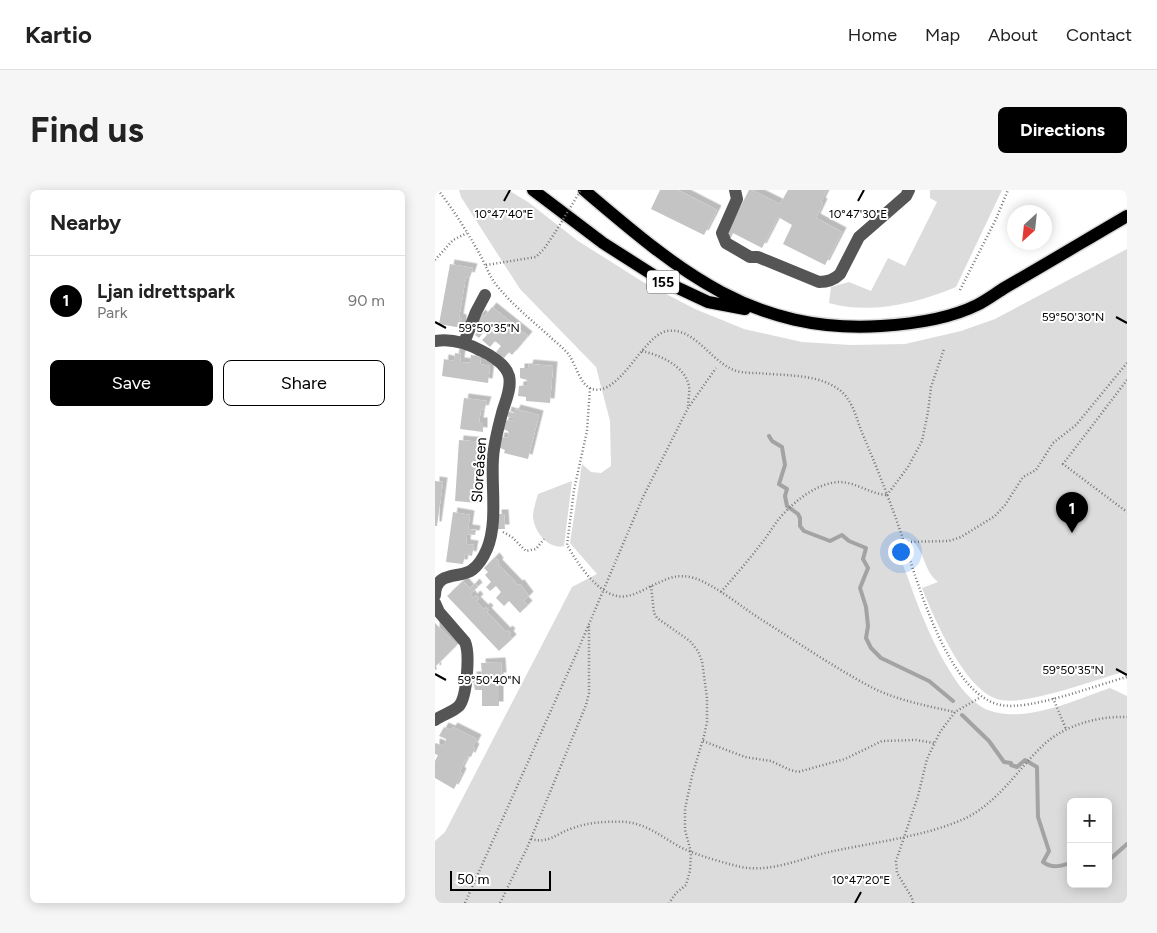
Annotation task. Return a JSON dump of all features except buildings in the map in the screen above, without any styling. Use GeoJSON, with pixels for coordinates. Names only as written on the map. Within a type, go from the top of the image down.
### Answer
{"type":"FeatureCollection","features":[{"type":"Feature","properties":{"kind":"main road","name":"155"},"geometry":{"type":"LineString","coordinates":[[533,190],[627,260],[680,290],[708,302],[770,313],[811,323],[854,327],[896,325],[924,321],[977,305],[1127,216]]}},
{"type":"Feature","properties":{"kind":"main road","name":"155"},"geometry":{"type":"LineString","coordinates":[[583,190],[636,235],[688,274],[737,300],[770,313]]}},
{"type":"Feature","properties":{"kind":"lane"},"geometry":{"type":"LineString","coordinates":[[735,190],[737,199],[722,233],[726,243],[751,257],[758,257],[819,282],[826,282],[840,274],[859,237],[906,196],[909,190]]}},
{"type":"Feature","properties":{"kind":"lane"},"geometry":{"type":"LineString","coordinates":[[464,343],[485,295]]}},
{"type":"Feature","properties":{"kind":"lane","name":"Sloreåsen"},"geometry":{"type":"LineString","coordinates":[[435,341],[445,340],[464,343],[488,354],[505,369],[509,377],[509,388],[498,429],[493,458],[492,527],[487,549],[481,561],[472,570],[453,575],[440,582],[435,596]]}},
{"type":"Feature","properties":{"kind":"lane"},"geometry":{"type":"LineString","coordinates":[[435,603],[439,612],[465,642],[467,648],[467,670],[462,701],[453,710],[435,720]]}},
{"type":"Feature","properties":{"kind":"path"},"geometry":{"type":"LineString","coordinates":[[439,190],[467,233],[500,290],[569,356],[590,388],[597,390],[613,383],[657,335],[666,331],[674,331],[685,334],[699,343],[722,363],[736,370],[823,382],[843,394],[850,404],[887,495],[926,608],[941,641],[965,679],[981,697],[992,703],[1011,706],[1027,704],[1127,677]]}},
{"type":"Feature","properties":{"kind":"path"},"geometry":{"type":"LineString","coordinates":[[486,265],[536,257],[544,249],[583,190]]}},
{"type":"Feature","properties":{"kind":"path"},"geometry":{"type":"LineString","coordinates":[[960,290],[992,228],[1008,190]]}},
{"type":"Feature","properties":{"kind":"path"},"geometry":{"type":"LineString","coordinates":[[435,260],[453,240],[467,233]]}},
{"type":"Feature","properties":{"kind":"path"},"geometry":{"type":"LineString","coordinates":[[887,495],[908,467],[922,441],[931,388],[944,349]]}},
{"type":"Feature","properties":{"kind":"path"},"geometry":{"type":"LineString","coordinates":[[642,352],[665,358],[685,376],[689,386],[688,408]]}},
{"type":"Feature","properties":{"kind":"path"},"geometry":{"type":"LineString","coordinates":[[904,542],[949,541],[961,537],[995,516],[1005,505],[1023,477],[1036,470],[1053,443],[1076,425],[1127,363]]}},
{"type":"Feature","properties":{"kind":"path"},"geometry":{"type":"LineString","coordinates":[[465,903],[589,624],[643,497],[688,408],[716,368]]}},
{"type":"Feature","properties":{"kind":"path"},"geometry":{"type":"LineString","coordinates":[[1127,380],[1063,464],[1127,512]]}},
{"type":"Feature","properties":{"kind":"path"},"geometry":{"type":"LineString","coordinates":[[590,388],[587,431],[574,490],[567,545],[584,571],[603,591],[626,596],[671,576],[679,575],[695,578],[721,592],[791,638],[876,689],[908,702],[955,712]]}},
{"type":"Feature","properties":{"kind":"path"},"geometry":{"type":"LineString","coordinates":[[721,592],[762,544],[778,520],[791,506],[813,490],[838,482],[856,485],[878,494],[887,495]]}},
{"type":"Feature","properties":{"kind":"path"},"geometry":{"type":"LineString","coordinates":[[507,534],[523,550],[528,552],[536,550],[544,539]]}},
{"type":"Feature","properties":{"kind":"path"},"geometry":{"type":"LineString","coordinates":[[651,586],[657,618],[690,641],[698,651],[702,661],[707,698],[707,722],[685,808],[685,830],[691,852],[690,871],[688,881],[669,903]]}},
{"type":"Feature","properties":{"kind":"path"},"geometry":{"type":"LineString","coordinates":[[500,903],[531,839],[587,705],[589,693],[589,624]]}},
{"type":"Feature","properties":{"kind":"path"},"geometry":{"type":"LineString","coordinates":[[913,903],[896,868],[897,857],[918,796],[927,759],[939,732],[955,712],[981,697]]}},
{"type":"Feature","properties":{"kind":"path"},"geometry":{"type":"LineString","coordinates":[[1053,698],[1067,729]]}},
{"type":"Feature","properties":{"kind":"path"},"geometry":{"type":"LineString","coordinates":[[531,839],[542,841],[573,828],[605,821],[627,822],[655,831],[691,852],[743,867],[774,867],[828,852],[878,843],[956,822],[978,811],[995,798],[1057,734],[1067,729],[1106,718],[1127,718]]}},
{"type":"Feature","properties":{"kind":"path"},"geometry":{"type":"LineString","coordinates":[[703,741],[745,757],[771,761],[798,772],[845,759],[882,741],[905,739],[934,743]]}},
{"type":"Feature","properties":{"kind":"shaded area"},"geometry":{"type":"Polygon","coordinates":[[[459,190],[508,190],[528,202],[578,241],[643,282],[695,309],[744,329],[802,342],[851,345],[905,344],[961,331],[995,319],[1127,249],[1127,680],[1123,672],[1079,686],[1013,701],[1001,700],[988,695],[964,670],[934,617],[922,588],[938,582],[933,578],[915,543],[904,538],[901,542],[900,553],[921,611],[939,652],[962,688],[975,702],[988,710],[1002,714],[1018,714],[1050,709],[1110,688],[1127,696],[1127,903],[435,903],[435,841],[445,832],[572,587],[597,574],[570,543],[582,464],[591,472],[601,473],[611,466],[610,421],[596,367],[520,289],[461,197],[459,190]]]}},
{"type":"Feature","properties":{"kind":"shaded area"},"geometry":{"type":"Polygon","coordinates":[[[930,190],[1002,190],[956,287],[926,298],[894,306],[861,308],[829,303],[831,287],[849,282],[871,291],[888,258],[905,266],[937,202],[930,198],[930,190]]]}},
{"type":"Feature","properties":{"kind":"shaded area"},"geometry":{"type":"Polygon","coordinates":[[[572,481],[564,546],[558,547],[548,543],[539,534],[534,523],[533,511],[538,494],[572,481]]]}},
{"type":"Feature","properties":{"kind":"waterway"},"geometry":{"type":"LineString","coordinates":[[769,436],[772,441],[782,447],[785,465],[779,484],[787,489],[785,496],[787,506],[798,514],[800,526],[804,531],[830,541],[842,535],[849,541],[866,548],[863,559],[868,568],[860,588],[866,607],[868,626],[866,638],[871,648],[881,658],[929,681],[953,701]]}},
{"type":"Feature","properties":{"kind":"waterway"},"geometry":{"type":"LineString","coordinates":[[962,715],[989,741],[1004,762],[1011,763],[1011,765],[1017,767],[1025,760],[1037,767],[1038,817],[1049,851],[1043,862],[1053,866],[1067,864]]}},
{"type":"Feature","properties":{"kind":"waterway"},"geometry":{"type":"LineString","coordinates":[[1112,857],[1127,844]]}},
{"type":"Feature","properties":{"kind":"place","name":"Ljan idrettspark"},"geometry":{"type":"Point","coordinates":[1072,533]}}]}
